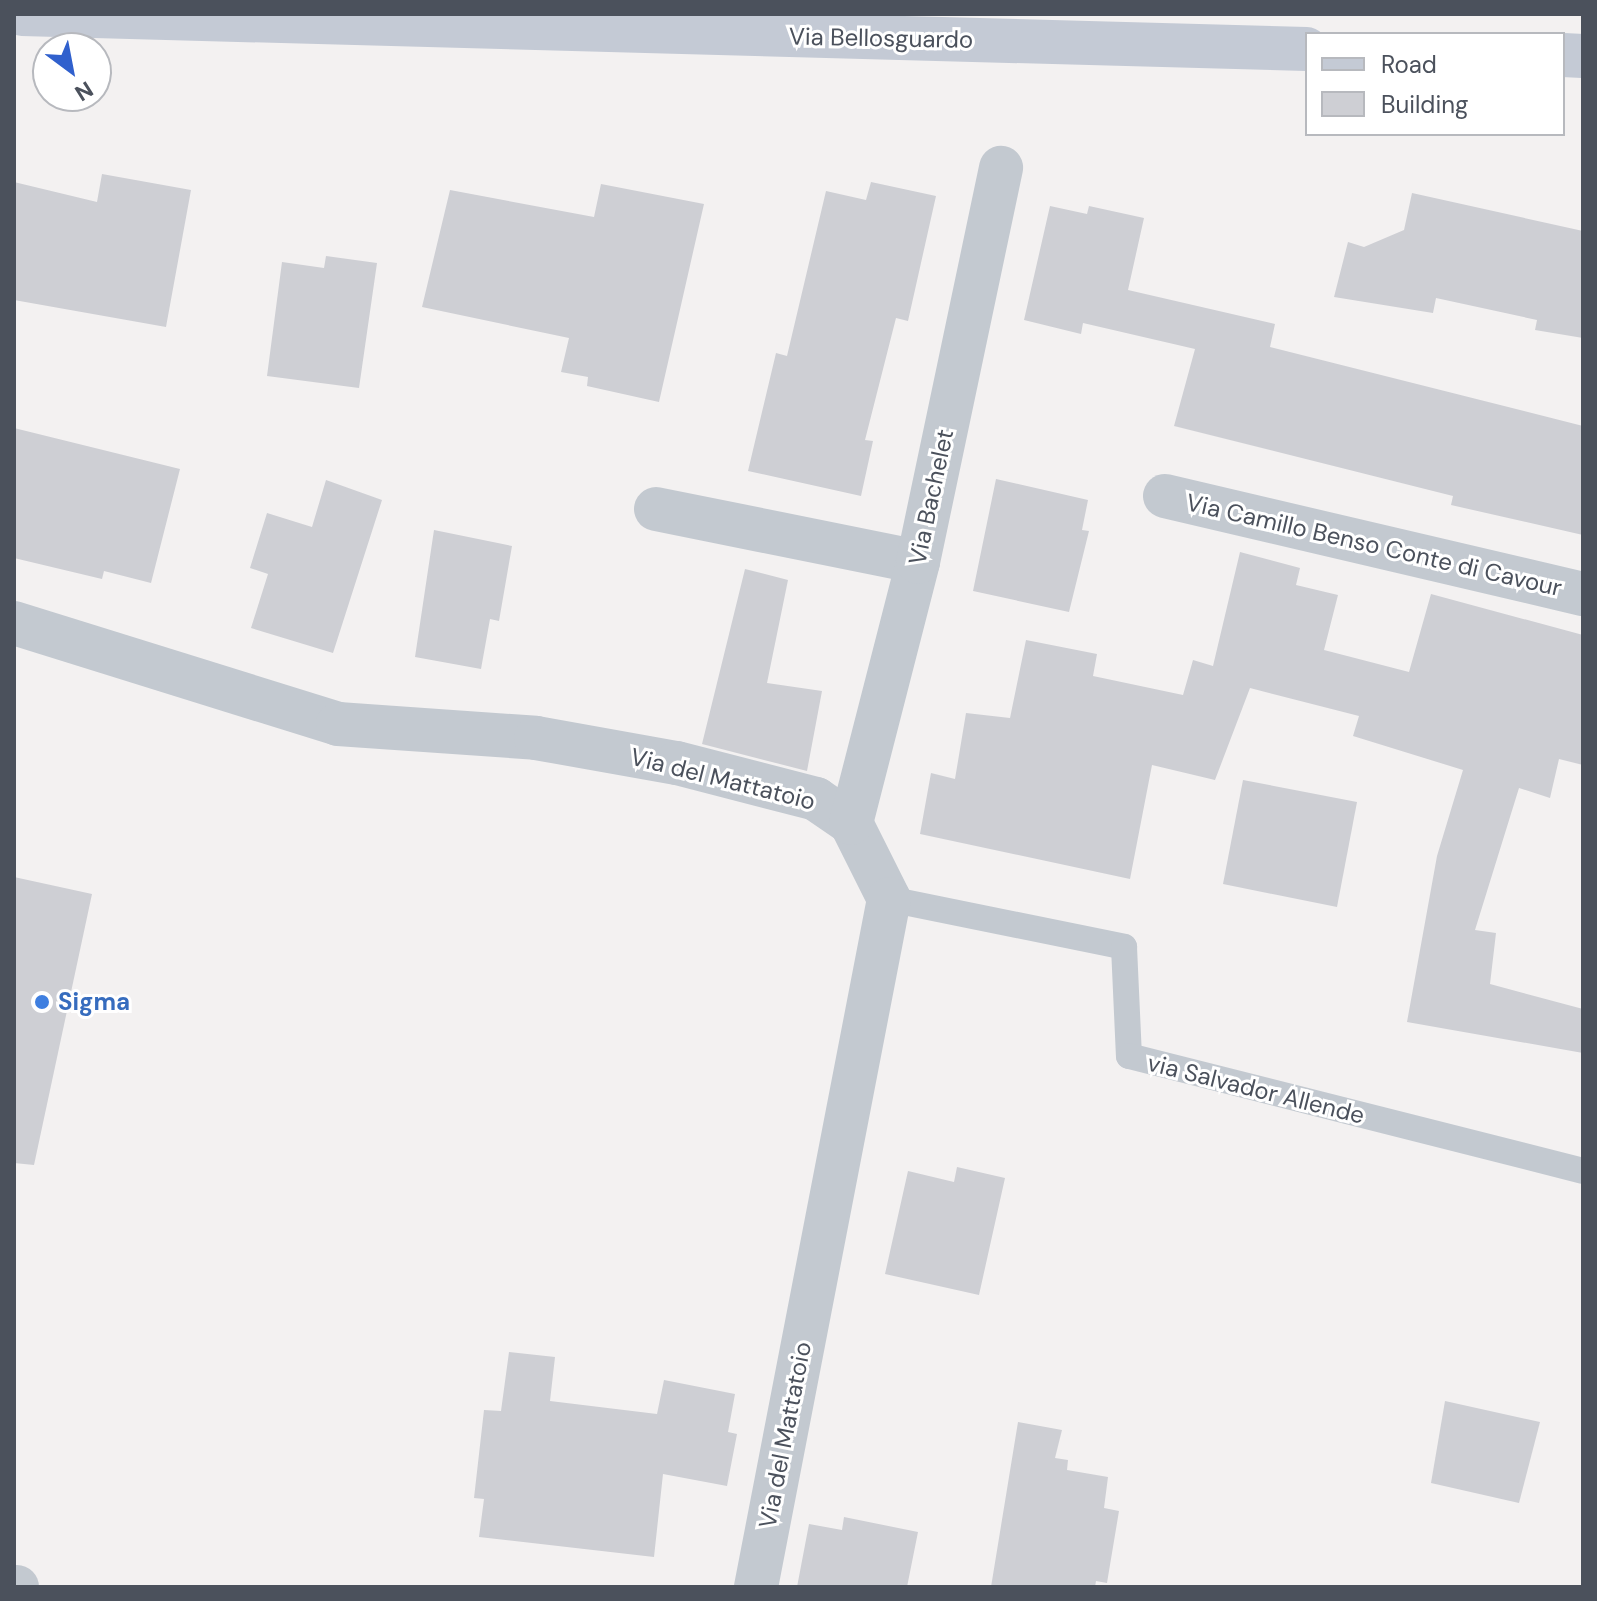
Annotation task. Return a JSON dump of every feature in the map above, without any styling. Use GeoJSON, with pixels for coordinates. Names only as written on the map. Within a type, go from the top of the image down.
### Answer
{"type":"FeatureCollection","features":[{"type":"Feature","properties":{"kind":"main road","name":"Via Bellosguardo"},"geometry":{"type":"LineString","coordinates":[[22,14],[1305,49]]}},
{"type":"Feature","properties":{"kind":"street","name":"Via Bachelet"},"geometry":{"type":"LineString","coordinates":[[851,823],[918,562],[1001,168]]}},
{"type":"Feature","properties":{"kind":"street","name":"Via Camillo Benso Conte di Cavour"},"geometry":{"type":"LineString","coordinates":[[1165,496],[1583,594]]}},
{"type":"Feature","properties":{"kind":"street"},"geometry":{"type":"LineString","coordinates":[[656,509],[918,562]]}},
{"type":"Feature","properties":{"kind":"street","name":"Via del Mattatoio"},"geometry":{"type":"LineString","coordinates":[[14,623],[338,724],[536,738],[677,763],[816,799],[851,823],[889,899],[756,1587]]}},
{"type":"Feature","properties":{"kind":"lane","name":"via Salvador Allende"},"geometry":{"type":"LineString","coordinates":[[889,899],[1124,947],[1129,1056],[1583,1171]]}},
{"type":"Feature","properties":{"kind":"building"},"geometry":{"type":"Polygon","coordinates":[[[102,174],[191,190],[166,327],[14,300],[14,182],[97,202],[102,174]]]}},
{"type":"Feature","properties":{"kind":"building"},"geometry":{"type":"Polygon","coordinates":[[[871,182],[936,196],[908,321],[896,318],[865,440],[873,441],[861,496],[748,471],[776,353],[787,356],[826,191],[866,200],[871,182]]]}},
{"type":"Feature","properties":{"kind":"building"},"geometry":{"type":"Polygon","coordinates":[[[601,184],[704,204],[659,402],[587,386],[588,377],[561,372],[569,338],[422,307],[450,190],[594,217],[601,184]]]}},
{"type":"Feature","properties":{"kind":"building"},"geometry":{"type":"Polygon","coordinates":[[[1412,193],[1583,231],[1583,338],[1535,330],[1537,320],[1436,298],[1433,313],[1334,297],[1348,242],[1364,247],[1404,230],[1412,193]]]}},
{"type":"Feature","properties":{"kind":"building"},"geometry":{"type":"Polygon","coordinates":[[[1050,206],[1087,214],[1089,206],[1144,218],[1128,290],[1275,324],[1270,347],[1583,426],[1583,535],[1451,505],[1453,496],[1174,426],[1195,349],[1083,323],[1081,334],[1024,320],[1050,206]]]}},
{"type":"Feature","properties":{"kind":"building"},"geometry":{"type":"Polygon","coordinates":[[[326,256],[377,263],[359,388],[267,376],[282,262],[324,268],[326,256]]]}},
{"type":"Feature","properties":{"kind":"building"},"geometry":{"type":"Polygon","coordinates":[[[14,428],[180,469],[151,583],[104,571],[102,579],[14,558],[14,428]]]}},
{"type":"Feature","properties":{"kind":"building"},"geometry":{"type":"Polygon","coordinates":[[[996,479],[1088,500],[1082,530],[1089,531],[1069,612],[973,591],[996,479]]]}},
{"type":"Feature","properties":{"kind":"building"},"geometry":{"type":"Polygon","coordinates":[[[326,480],[382,500],[333,653],[251,628],[268,574],[250,568],[267,513],[312,527],[326,480]]]}},
{"type":"Feature","properties":{"kind":"building"},"geometry":{"type":"Polygon","coordinates":[[[434,530],[512,546],[499,621],[490,619],[481,669],[415,657],[434,530]]]}},
{"type":"Feature","properties":{"kind":"building"},"geometry":{"type":"Polygon","coordinates":[[[1240,552],[1300,568],[1296,585],[1338,595],[1324,650],[1409,672],[1431,594],[1583,635],[1583,765],[1559,759],[1550,798],[1519,788],[1475,930],[1496,933],[1490,984],[1583,1009],[1583,1053],[1407,1022],[1437,856],[1463,770],[1353,736],[1359,716],[1250,688],[1215,780],[1152,765],[1130,879],[920,834],[931,773],[955,779],[966,713],[1010,718],[1026,640],[1097,654],[1093,676],[1183,695],[1193,660],[1213,666],[1240,552]]]}},
{"type":"Feature","properties":{"kind":"building"},"geometry":{"type":"Polygon","coordinates":[[[745,569],[788,580],[767,683],[822,691],[807,771],[702,744],[745,569]]]}},
{"type":"Feature","properties":{"kind":"building"},"geometry":{"type":"Polygon","coordinates":[[[1243,780],[1357,802],[1337,907],[1223,884],[1243,780]]]}},
{"type":"Feature","properties":{"kind":"building","name":"Sigma"},"geometry":{"type":"Polygon","coordinates":[[[14,877],[92,894],[34,1165],[14,1163],[14,877]]]}},
{"type":"Feature","properties":{"kind":"building"},"geometry":{"type":"Polygon","coordinates":[[[957,1167],[1005,1178],[979,1295],[885,1274],[908,1171],[954,1182],[957,1167]]]}},
{"type":"Feature","properties":{"kind":"building"},"geometry":{"type":"Polygon","coordinates":[[[509,1352],[555,1357],[550,1401],[657,1414],[664,1380],[735,1394],[728,1432],[737,1434],[727,1486],[663,1474],[654,1557],[479,1537],[484,1499],[474,1498],[484,1410],[501,1411],[509,1352]]]}},
{"type":"Feature","properties":{"kind":"building"},"geometry":{"type":"Polygon","coordinates":[[[1445,1401],[1540,1422],[1519,1503],[1431,1483],[1445,1401]]]}},
{"type":"Feature","properties":{"kind":"building"},"geometry":{"type":"Polygon","coordinates":[[[1018,1422],[1062,1430],[1055,1458],[1068,1460],[1067,1470],[1108,1477],[1104,1508],[1119,1511],[1107,1583],[1096,1581],[1095,1587],[991,1587],[1018,1422]]]}},
{"type":"Feature","properties":{"kind":"building"},"geometry":{"type":"Polygon","coordinates":[[[844,1517],[918,1532],[907,1587],[797,1587],[809,1524],[842,1530],[844,1517]]]}},
{"type":"Feature","properties":{"kind":"place","name":"Sigma"},"geometry":{"type":"Point","coordinates":[42,1002]}}]}
